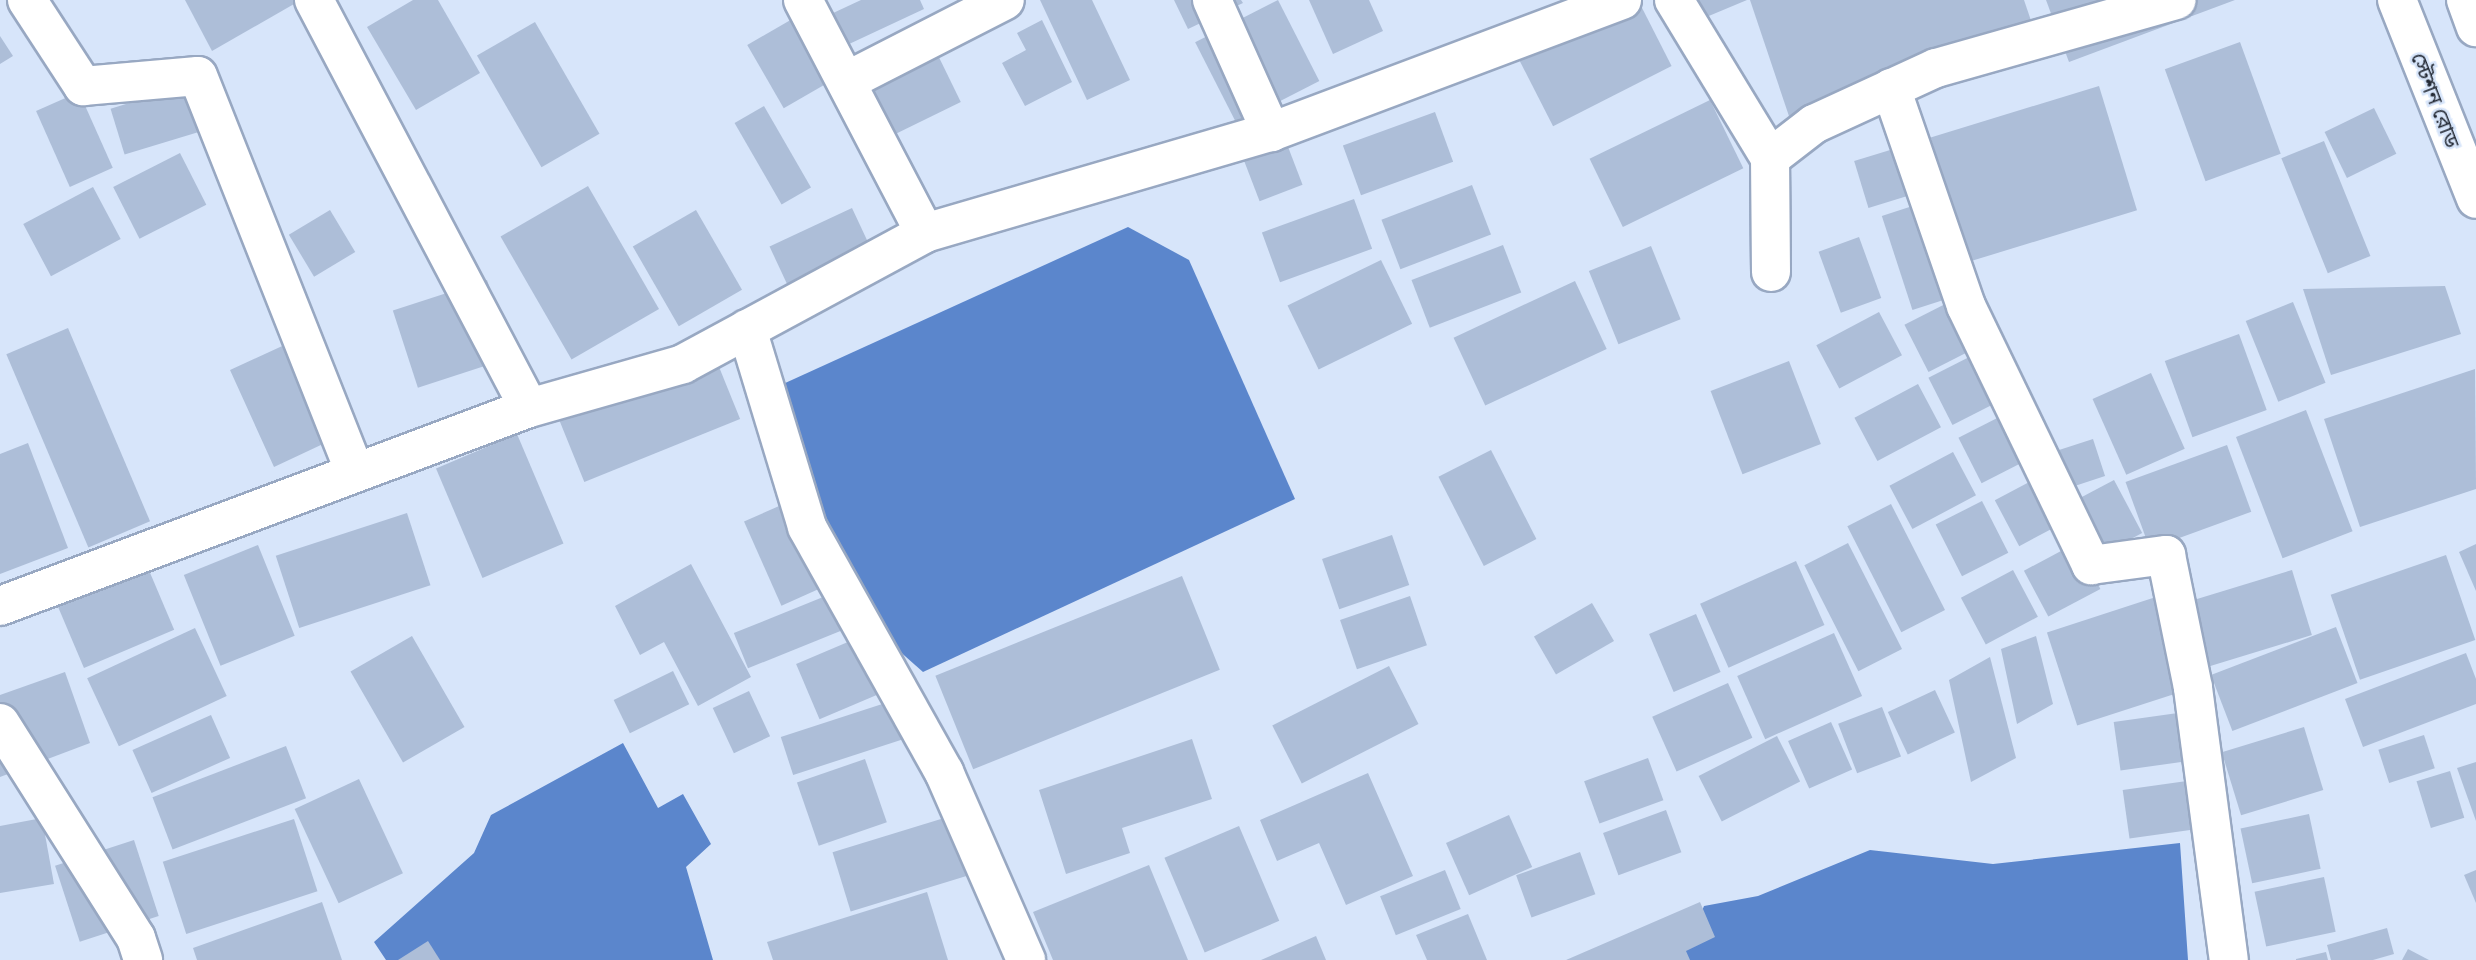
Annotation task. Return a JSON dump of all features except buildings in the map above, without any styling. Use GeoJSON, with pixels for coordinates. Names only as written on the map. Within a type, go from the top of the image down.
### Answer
{"type":"FeatureCollection","features":[{"type":"Feature","properties":{"kind":"street"},"geometry":{"type":"LineString","coordinates":[[27,0],[83,86],[198,76],[355,472]]}},
{"type":"Feature","properties":{"kind":"street"},"geometry":{"type":"LineString","coordinates":[[314,0],[529,408]]}},
{"type":"Feature","properties":{"kind":"street"},"geometry":{"type":"LineString","coordinates":[[803,0],[849,80],[925,233]]}},
{"type":"Feature","properties":{"kind":"street"},"geometry":{"type":"LineString","coordinates":[[849,80],[1005,0]]}},
{"type":"Feature","properties":{"kind":"street"},"geometry":{"type":"LineString","coordinates":[[1212,0],[1271,132]]}},
{"type":"Feature","properties":{"kind":"street"},"geometry":{"type":"LineString","coordinates":[[0,606],[529,408],[683,364],[925,233],[1271,132],[1622,0]]}},
{"type":"Feature","properties":{"kind":"street"},"geometry":{"type":"LineString","coordinates":[[1674,0],[1770,158],[1771,272]]}},
{"type":"Feature","properties":{"kind":"street"},"geometry":{"type":"LineString","coordinates":[[1770,158],[1814,124],[1936,68],[2177,0]]}},
{"type":"Feature","properties":{"kind":"street","name":"স্টেশন রোড"},"geometry":{"type":"LineString","coordinates":[[2397,0],[2476,199]]}},
{"type":"Feature","properties":{"kind":"street"},"geometry":{"type":"LineString","coordinates":[[2466,0],[2476,27]]}},
{"type":"Feature","properties":{"kind":"street"},"geometry":{"type":"LineString","coordinates":[[1891,88],[1966,306],[2091,565],[2166,555],[2193,688],[2229,960]]}},
{"type":"Feature","properties":{"kind":"street"},"geometry":{"type":"LineString","coordinates":[[747,329],[807,527],[944,772],[1026,960]]}},
{"type":"Feature","properties":{"kind":"street"},"geometry":{"type":"LineString","coordinates":[[0,723],[136,938],[143,960]]}},
{"type":"Feature","properties":{"kind":"water"},"geometry":{"type":"Polygon","coordinates":[[[1128,227],[1189,260],[1295,499],[923,672],[862,618],[781,435],[783,384],[1128,227]]]}},
{"type":"Feature","properties":{"kind":"water"},"geometry":{"type":"Polygon","coordinates":[[[623,743],[658,808],[683,794],[711,844],[686,867],[713,960],[386,960],[374,942],[474,853],[491,815],[623,743]]]}},
{"type":"Feature","properties":{"kind":"water"},"geometry":{"type":"Polygon","coordinates":[[[2180,843],[2188,960],[1682,960],[1704,906],[1758,896],[1870,850],[1993,864],[2180,843]]]}}]}
